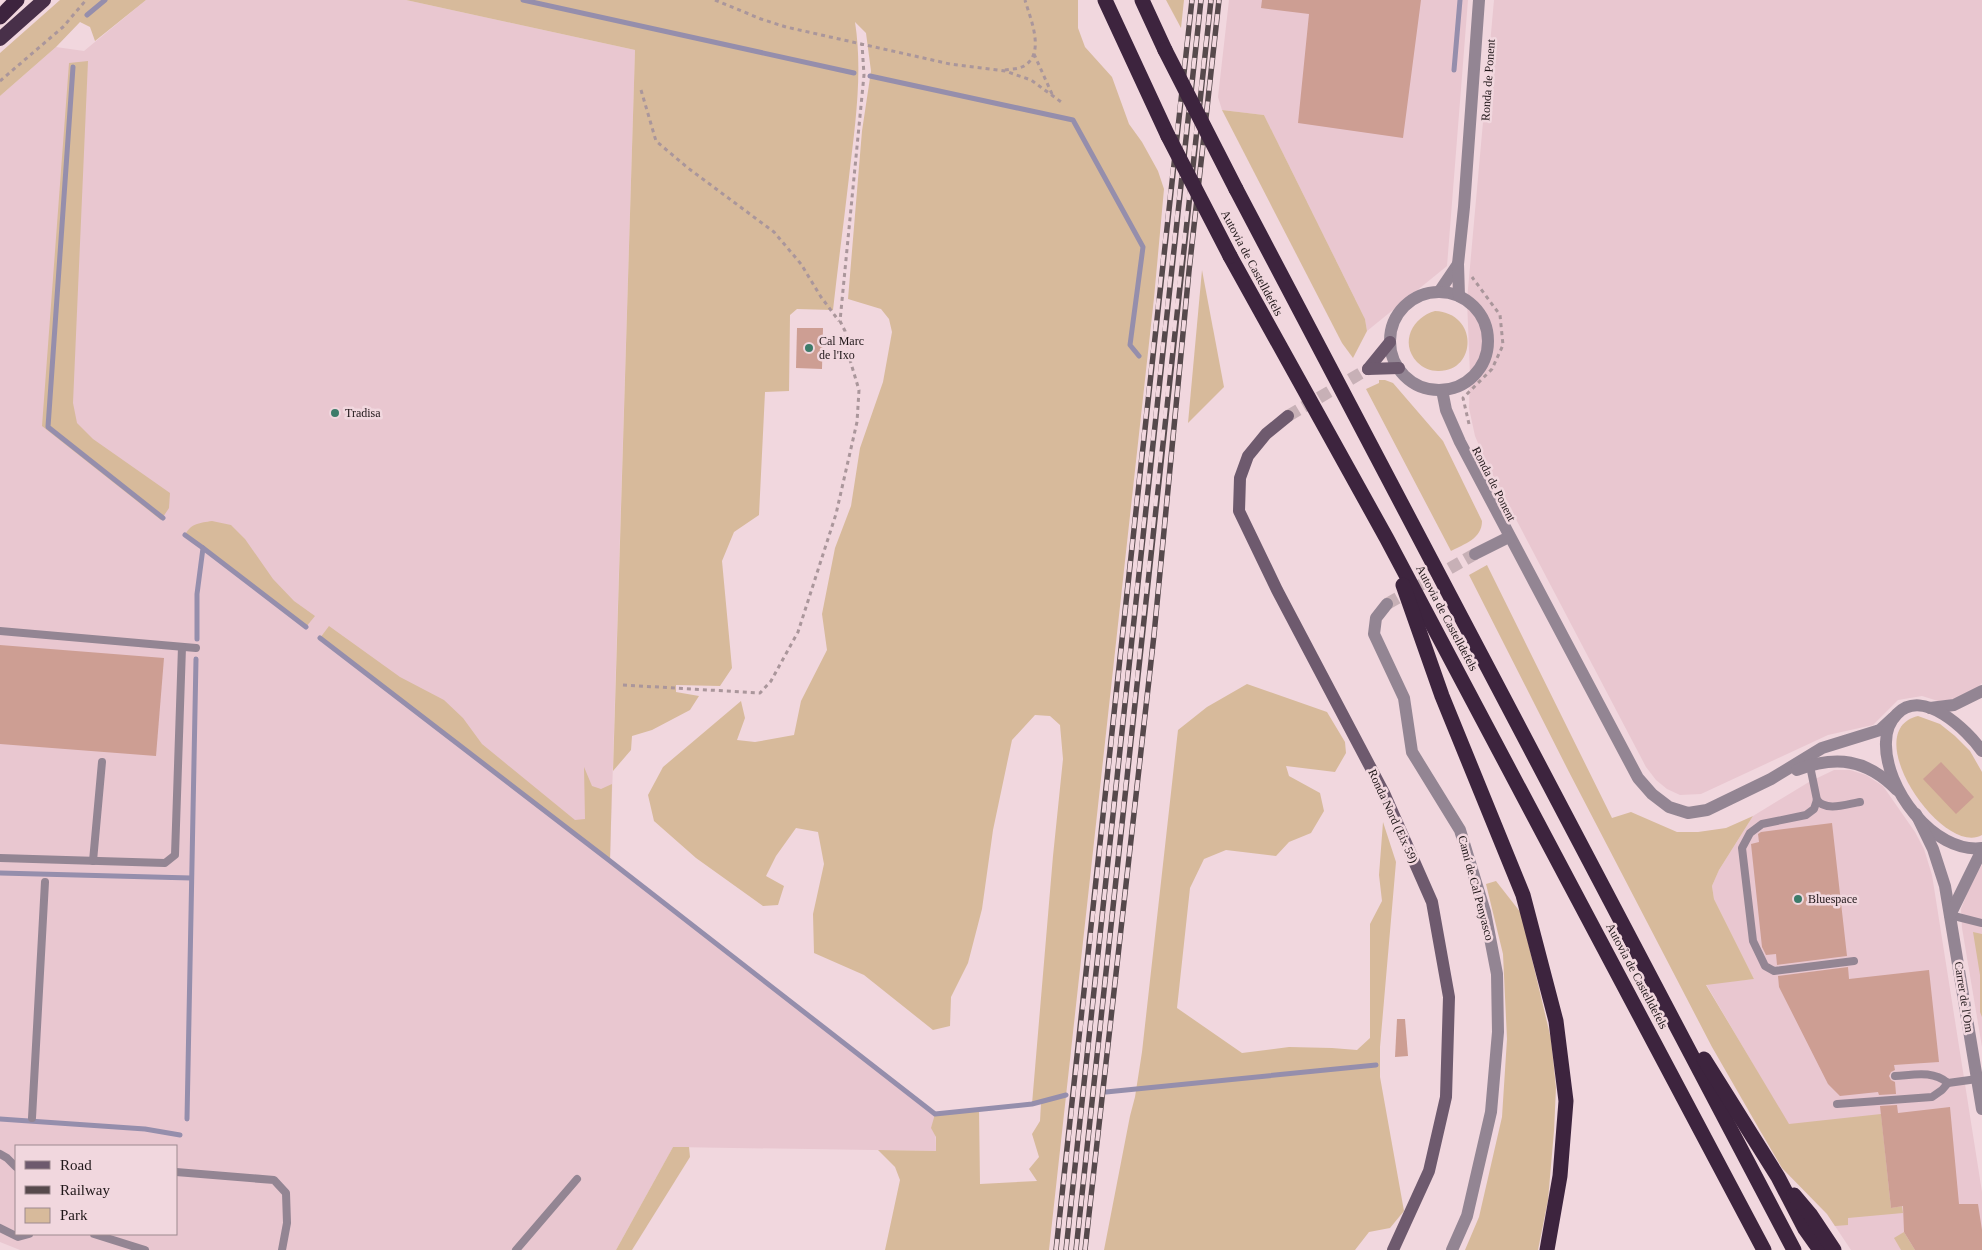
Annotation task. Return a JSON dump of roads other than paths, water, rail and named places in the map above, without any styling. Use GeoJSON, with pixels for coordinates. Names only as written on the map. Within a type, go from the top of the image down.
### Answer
{"type":"FeatureCollection","features":[{"type":"Feature","properties":{"kind":"highway"},"geometry":{"type":"LineString","coordinates":[[0,17],[17,0]]}},
{"type":"Feature","properties":{"kind":"highway"},"geometry":{"type":"LineString","coordinates":[[0,39],[44,0]]}},
{"type":"Feature","properties":{"kind":"highway","name":"Autovia de Castelldefels"},"geometry":{"type":"LineString","coordinates":[[1105,0],[1168,136],[1230,256],[1387,539],[1764,1250]]}},
{"type":"Feature","properties":{"kind":"highway","name":"Autovia de Castelldefels"},"geometry":{"type":"LineString","coordinates":[[1142,0],[1165,50],[1236,189],[1794,1250]]}},
{"type":"Feature","properties":{"kind":"highway"},"geometry":{"type":"LineString","coordinates":[[1387,539],[1442,696],[1523,895],[1556,1021],[1566,1101],[1560,1176],[1547,1250]]}},
{"type":"Feature","properties":{"kind":"highway"},"geometry":{"type":"LineString","coordinates":[[1654,982],[1778,1177],[1805,1229],[1820,1250]]}},
{"type":"Feature","properties":{"kind":"highway"},"geometry":{"type":"LineString","coordinates":[[1778,1177],[1810,1214],[1834,1250]]}},
{"type":"Feature","properties":{"kind":"main road"},"geometry":{"type":"LineString","coordinates":[[1390,342],[1368,369],[1399,368]]}},
{"type":"Feature","properties":{"kind":"main road","name":"Ronda Nord (Eix 59)"},"geometry":{"type":"LineString","coordinates":[[1288,416],[1266,434],[1248,456],[1240,478],[1239,511],[1277,590],[1384,794],[1432,902],[1449,996],[1446,1097],[1442,1116],[1429,1171],[1393,1250]]}},
{"type":"Feature","properties":{"kind":"street","name":"Ronda de Ponent"},"geometry":{"type":"LineString","coordinates":[[1460,296],[1458,264],[1479,0]]}},
{"type":"Feature","properties":{"kind":"street","name":"Ronda de Ponent"},"geometry":{"type":"LineString","coordinates":[[1439,292],[1458,264]]}},
{"type":"Feature","properties":{"kind":"street"},"geometry":{"type":"LineString","coordinates":[[1439,292],[1460,296],[1478,311],[1485,324],[1488,339],[1486,354],[1480,368],[1470,379],[1442,390],[1429,389],[1417,385],[1407,378],[1392,356],[1390,342],[1392,326],[1400,311],[1412,300],[1427,293],[1439,292]]}},
{"type":"Feature","properties":{"kind":"street","name":"Ronda de Ponent"},"geometry":{"type":"LineString","coordinates":[[1442,390],[1446,410],[1460,442],[1638,778],[1652,794],[1669,807],[1688,813],[1707,810],[1771,779]]}},
{"type":"Feature","properties":{"kind":"street"},"geometry":{"type":"LineString","coordinates":[[1475,554],[1509,537]]}},
{"type":"Feature","properties":{"kind":"street","name":"Camí de Cal Penyasco"},"geometry":{"type":"LineString","coordinates":[[1387,604],[1376,618],[1374,634],[1404,698],[1412,752],[1460,830],[1485,912],[1497,974],[1498,1032],[1492,1112],[1467,1216],[1452,1250]]}},
{"type":"Feature","properties":{"kind":"street"},"geometry":{"type":"LineString","coordinates":[[1771,779],[1822,748],[1880,730],[1907,707],[1930,708],[1954,705],[1982,691]]}},
{"type":"Feature","properties":{"kind":"street"},"geometry":{"type":"LineString","coordinates":[[1930,708],[1951,719],[1964,730],[1982,751]]}},
{"type":"Feature","properties":{"kind":"street"},"geometry":{"type":"LineString","coordinates":[[1893,718],[1886,741],[1887,752],[1896,783],[1904,798]]}},
{"type":"Feature","properties":{"kind":"street"},"geometry":{"type":"LineString","coordinates":[[1771,779],[1824,762],[1844,761],[1861,765],[1874,770],[1885,778],[1931,830],[1949,842],[1972,849],[1982,849],[1950,915]]}},
{"type":"Feature","properties":{"kind":"street","name":"Carrer de l'Om"},"geometry":{"type":"LineString","coordinates":[[1916,814],[1933,850],[1945,886],[1982,1109]]}},
{"type":"Feature","properties":{"kind":"lane"},"geometry":{"type":"LineString","coordinates":[[0,631],[196,648]]}},
{"type":"Feature","properties":{"kind":"lane"},"geometry":{"type":"LineString","coordinates":[[0,858],[164,863],[175,855],[182,647]]}},
{"type":"Feature","properties":{"kind":"lane"},"geometry":{"type":"LineString","coordinates":[[94,861],[102,762]]}},
{"type":"Feature","properties":{"kind":"lane"},"geometry":{"type":"LineString","coordinates":[[1810,766],[1817,800],[1820,805],[1828,807],[1860,802]]}},
{"type":"Feature","properties":{"kind":"lane"},"geometry":{"type":"LineString","coordinates":[[1817,800],[1814,809],[1806,815],[1762,824],[1750,833],[1742,848],[1752,941],[1765,966],[1774,971],[1854,961]]}},
{"type":"Feature","properties":{"kind":"lane"},"geometry":{"type":"LineString","coordinates":[[32,1118],[45,882]]}},
{"type":"Feature","properties":{"kind":"lane"},"geometry":{"type":"LineString","coordinates":[[1950,915],[1982,923]]}},
{"type":"Feature","properties":{"kind":"lane"},"geometry":{"type":"LineString","coordinates":[[1895,1076],[1929,1074],[1941,1077],[1948,1083]]}},
{"type":"Feature","properties":{"kind":"lane"},"geometry":{"type":"LineString","coordinates":[[1837,1104],[1932,1097],[1948,1083],[1977,1079]]}},
{"type":"Feature","properties":{"kind":"lane"},"geometry":{"type":"LineString","coordinates":[[0,1154],[15,1166]]}},
{"type":"Feature","properties":{"kind":"lane"},"geometry":{"type":"LineString","coordinates":[[178,1172],[274,1180],[286,1193],[287,1222],[282,1250]]}},
{"type":"Feature","properties":{"kind":"lane"},"geometry":{"type":"LineString","coordinates":[[516,1250],[577,1178]]}},
{"type":"Feature","properties":{"kind":"lane"},"geometry":{"type":"LineString","coordinates":[[0,1228],[15,1235]]}},
{"type":"Feature","properties":{"kind":"lane"},"geometry":{"type":"LineString","coordinates":[[97,1235],[145,1250]]}},
{"type":"Feature","properties":{"kind":"waterway"},"geometry":{"type":"LineString","coordinates":[[87,15],[105,0]]}},
{"type":"Feature","properties":{"kind":"waterway"},"geometry":{"type":"LineString","coordinates":[[523,0],[854,73]]}},
{"type":"Feature","properties":{"kind":"waterway"},"geometry":{"type":"LineString","coordinates":[[1454,70],[1460,0]]}},
{"type":"Feature","properties":{"kind":"waterway"},"geometry":{"type":"LineString","coordinates":[[73,67],[48,427],[163,518]]}},
{"type":"Feature","properties":{"kind":"waterway"},"geometry":{"type":"LineString","coordinates":[[870,76],[1073,120],[1143,247],[1130,345],[1139,356]]}},
{"type":"Feature","properties":{"kind":"waterway"},"geometry":{"type":"LineString","coordinates":[[185,535],[203,548],[197,594],[197,639]]}},
{"type":"Feature","properties":{"kind":"waterway"},"geometry":{"type":"LineString","coordinates":[[203,548],[306,627]]}},
{"type":"Feature","properties":{"kind":"waterway"},"geometry":{"type":"LineString","coordinates":[[320,638],[935,1114],[1032,1104],[1066,1095]]}},
{"type":"Feature","properties":{"kind":"waterway"},"geometry":{"type":"LineString","coordinates":[[187,1119],[196,659]]}},
{"type":"Feature","properties":{"kind":"waterway"},"geometry":{"type":"LineString","coordinates":[[0,873],[191,878]]}},
{"type":"Feature","properties":{"kind":"waterway"},"geometry":{"type":"LineString","coordinates":[[1106,1092],[1376,1065]]}},
{"type":"Feature","properties":{"kind":"waterway"},"geometry":{"type":"LineString","coordinates":[[0,1119],[145,1129],[180,1135]]}},
{"type":"Feature","properties":{"kind":"tunnel"},"geometry":{"type":"LineString","coordinates":[[1288,416],[1368,369]]}},
{"type":"Feature","properties":{"kind":"tunnel"},"geometry":{"type":"LineString","coordinates":[[1387,604],[1475,554]]}},
{"type":"Feature","properties":{"kind":"railway"},"geometry":{"type":"LineString","coordinates":[[1056,1250],[1192,0]]}},
{"type":"Feature","properties":{"kind":"railway"},"geometry":{"type":"LineString","coordinates":[[1066,1250],[1201,0]]}},
{"type":"Feature","properties":{"kind":"railway"},"geometry":{"type":"LineString","coordinates":[[1076,1250],[1211,0]]}},
{"type":"Feature","properties":{"kind":"railway"},"geometry":{"type":"LineString","coordinates":[[1085,1250],[1154,635],[1189,271],[1219,0]]}},
{"type":"Feature","properties":{"kind":"place","name":"Cal Marc de l'Ixo"},"geometry":{"type":"Point","coordinates":[809,348]}},
{"type":"Feature","properties":{"kind":"place","name":"Tradisa"},"geometry":{"type":"Point","coordinates":[335,413]}},
{"type":"Feature","properties":{"kind":"place","name":"Bluespace"},"geometry":{"type":"Point","coordinates":[1798,899]}}]}
